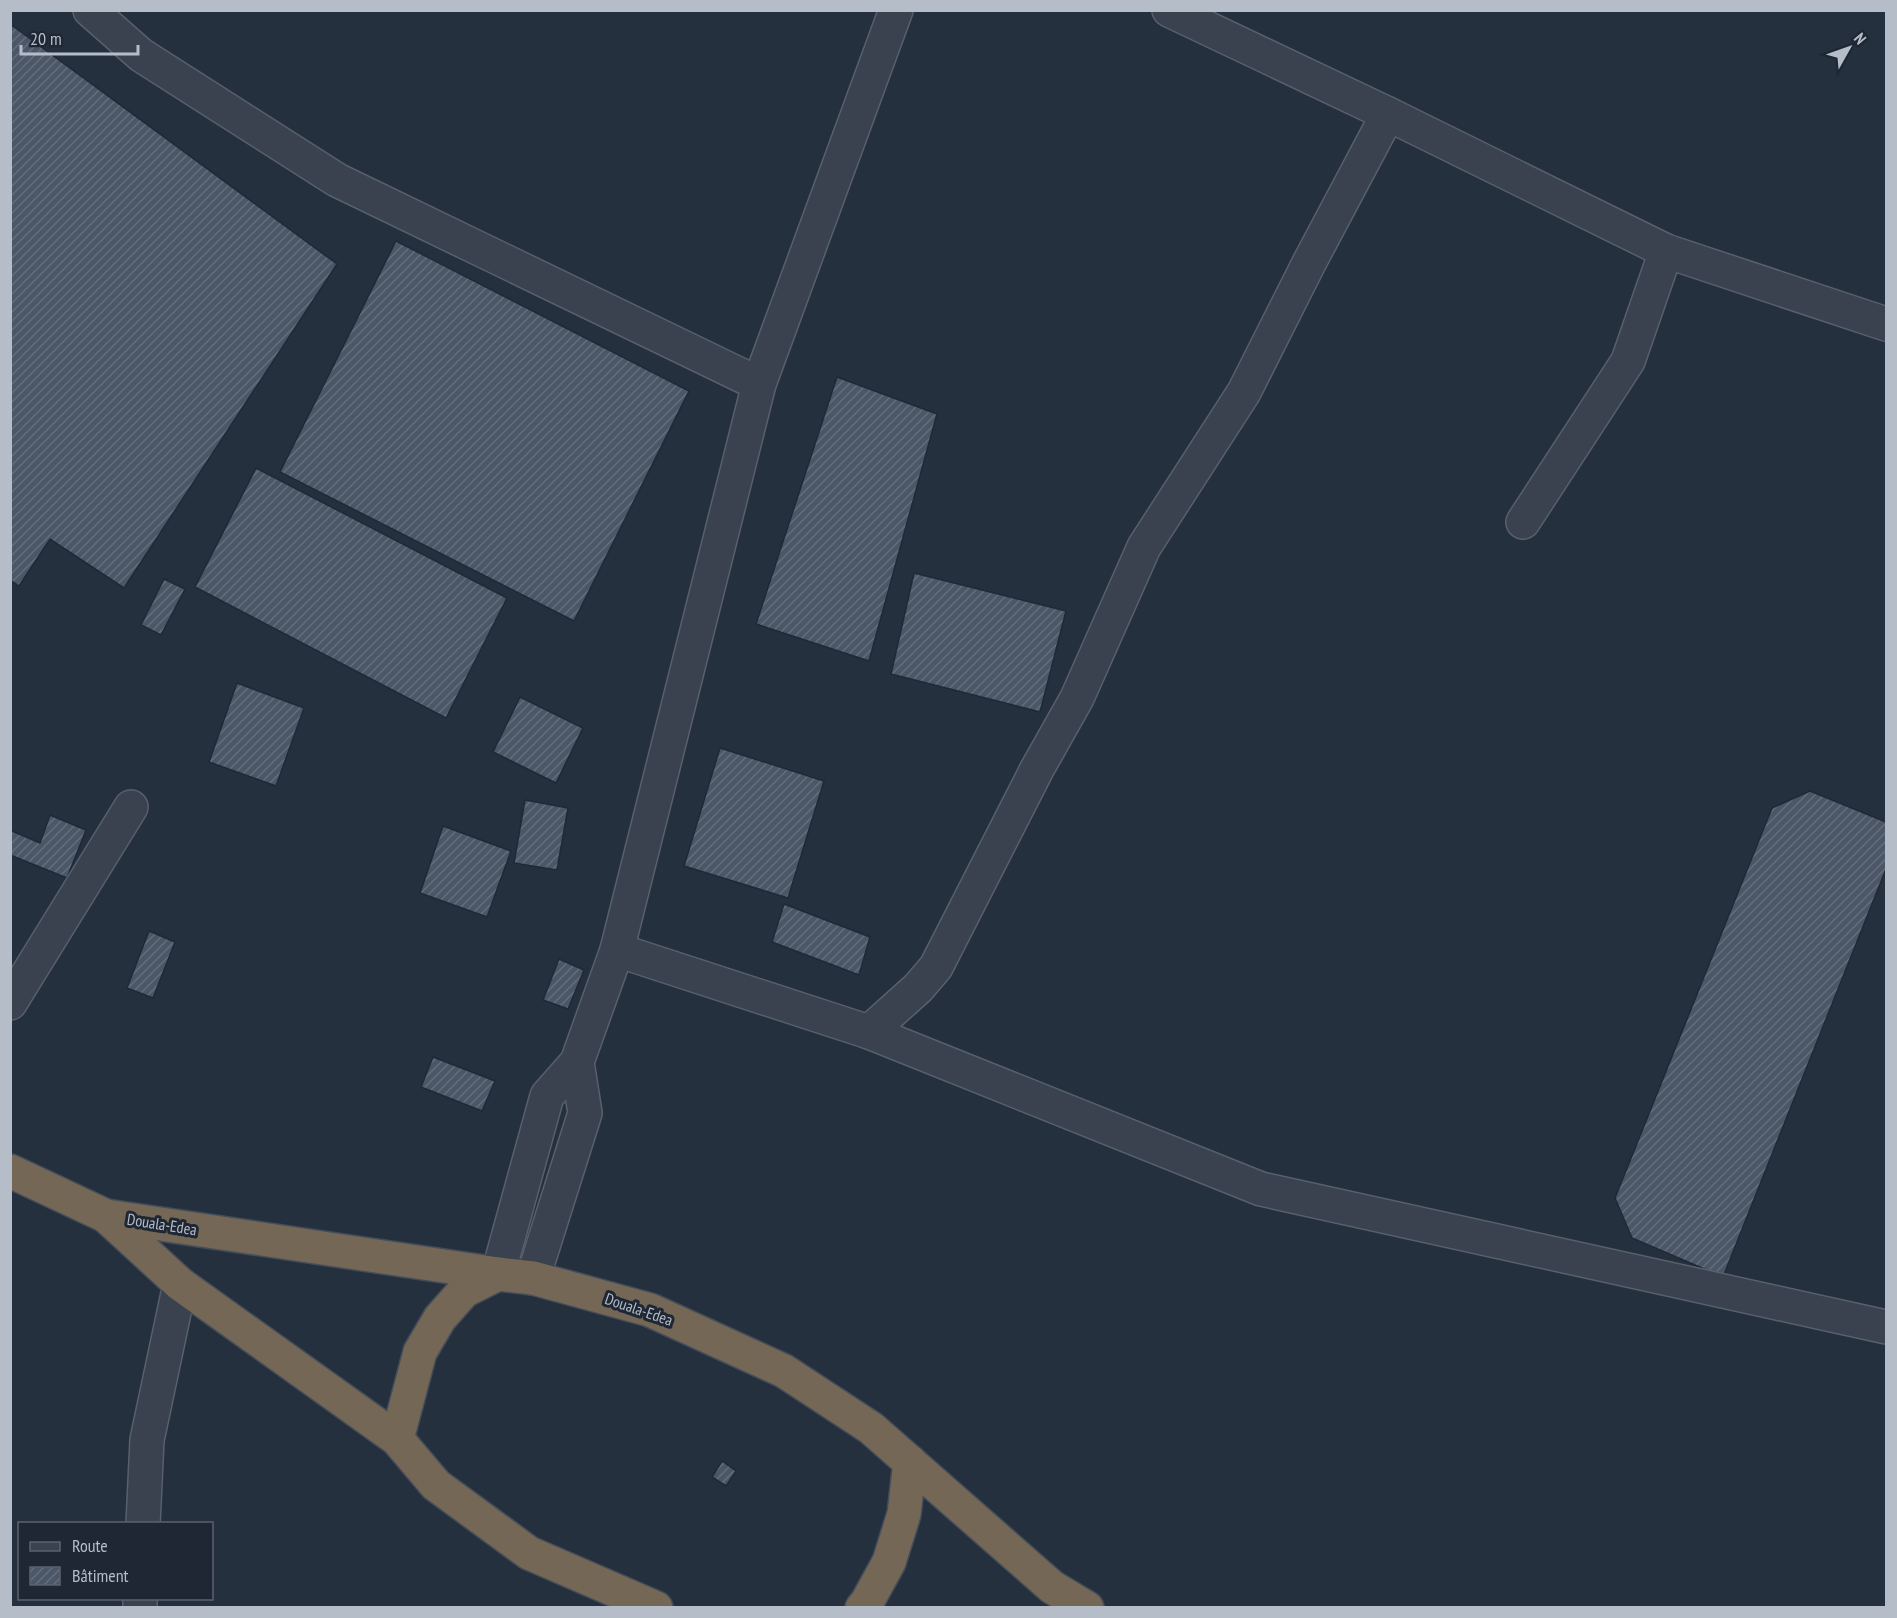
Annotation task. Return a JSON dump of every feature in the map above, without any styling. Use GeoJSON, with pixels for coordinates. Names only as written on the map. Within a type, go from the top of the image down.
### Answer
{"type":"FeatureCollection","features":[{"type":"Feature","properties":{"kind":"highway","name":"Douala-Edea"},"geometry":{"type":"LineString","coordinates":[[10,1171],[106,1216],[533,1278],[650,1310],[784,1371],[871,1428],[1052,1587],[1087,1608]]}},
{"type":"Feature","properties":{"kind":"highway","name":"Douala-Edea"},"geometry":{"type":"LineString","coordinates":[[106,1216],[180,1284],[398,1439],[436,1485],[529,1553],[657,1608]]}},
{"type":"Feature","properties":{"kind":"highway"},"geometry":{"type":"LineString","coordinates":[[398,1439],[420,1352],[440,1318],[464,1291],[498,1274]]}},
{"type":"Feature","properties":{"kind":"highway"},"geometry":{"type":"LineString","coordinates":[[862,1608],[889,1562],[904,1514],[910,1462]]}},
{"type":"Feature","properties":{"kind":"street"},"geometry":{"type":"LineString","coordinates":[[90,10],[141,55],[337,180],[759,384]]}},
{"type":"Feature","properties":{"kind":"street"},"geometry":{"type":"LineString","coordinates":[[498,1274],[547,1096],[577,1062],[617,950],[759,384],[896,10]]}},
{"type":"Feature","properties":{"kind":"street"},"geometry":{"type":"LineString","coordinates":[[1169,10],[1388,114],[1666,251],[1887,324]]}},
{"type":"Feature","properties":{"kind":"street"},"geometry":{"type":"LineString","coordinates":[[869,1032],[918,988],[936,967],[1037,769],[1077,698],[1144,547],[1244,392],[1388,114]]}},
{"type":"Feature","properties":{"kind":"street"},"geometry":{"type":"LineString","coordinates":[[1522,522],[1628,362],[1666,251]]}},
{"type":"Feature","properties":{"kind":"street"},"geometry":{"type":"LineString","coordinates":[[10,1003],[131,807]]}},
{"type":"Feature","properties":{"kind":"street"},"geometry":{"type":"LineString","coordinates":[[617,950],[869,1032],[1261,1189],[1887,1327]]}},
{"type":"Feature","properties":{"kind":"street"},"geometry":{"type":"LineString","coordinates":[[533,1278],[585,1113],[577,1062]]}},
{"type":"Feature","properties":{"kind":"street"},"geometry":{"type":"LineString","coordinates":[[143,1522],[147,1440],[180,1284]]}},
{"type":"Feature","properties":{"kind":"building"},"geometry":{"type":"Polygon","coordinates":[[[10,24],[337,264],[124,588],[50,539],[19,586],[10,580],[10,24]]]}},
{"type":"Feature","properties":{"kind":"building"},"geometry":{"type":"Polygon","coordinates":[[[396,241],[689,391],[574,621],[280,472],[396,241]]]}},
{"type":"Feature","properties":{"kind":"building"},"geometry":{"type":"Polygon","coordinates":[[[837,377],[937,414],[869,661],[756,624],[837,377]]]}},
{"type":"Feature","properties":{"kind":"building"},"geometry":{"type":"Polygon","coordinates":[[[256,468],[507,598],[446,718],[195,587],[256,468]]]}},
{"type":"Feature","properties":{"kind":"building"},"geometry":{"type":"Polygon","coordinates":[[[914,573],[1066,611],[1040,712],[891,674],[914,573]]]}},
{"type":"Feature","properties":{"kind":"building"},"geometry":{"type":"Polygon","coordinates":[[[164,579],[185,589],[161,635],[141,625],[164,579]]]}},
{"type":"Feature","properties":{"kind":"building"},"geometry":{"type":"Polygon","coordinates":[[[237,683],[304,708],[276,786],[209,762],[237,683]]]}},
{"type":"Feature","properties":{"kind":"building"},"geometry":{"type":"Polygon","coordinates":[[[520,697],[583,728],[556,783],[493,752],[520,697]]]}},
{"type":"Feature","properties":{"kind":"building"},"geometry":{"type":"Polygon","coordinates":[[[720,748],[824,781],[788,898],[684,866],[720,748]]]}},
{"type":"Feature","properties":{"kind":"building"},"geometry":{"type":"Polygon","coordinates":[[[1810,791],[1886,822],[1886,869],[1723,1277],[1632,1238],[1615,1198],[1772,808],[1810,791]]]}},
{"type":"Feature","properties":{"kind":"building"},"geometry":{"type":"Polygon","coordinates":[[[525,800],[568,808],[557,870],[514,863],[525,800]]]}},
{"type":"Feature","properties":{"kind":"building"},"geometry":{"type":"Polygon","coordinates":[[[50,815],[86,830],[67,878],[10,855],[12,831],[40,843],[50,815]]]}},
{"type":"Feature","properties":{"kind":"building"},"geometry":{"type":"Polygon","coordinates":[[[443,826],[511,851],[487,917],[420,893],[443,826]]]}},
{"type":"Feature","properties":{"kind":"building"},"geometry":{"type":"Polygon","coordinates":[[[784,904],[870,937],[859,975],[772,942],[784,904]]]}},
{"type":"Feature","properties":{"kind":"building"},"geometry":{"type":"Polygon","coordinates":[[[149,931],[175,942],[153,998],[127,988],[149,931]]]}},
{"type":"Feature","properties":{"kind":"building"},"geometry":{"type":"Polygon","coordinates":[[[559,959],[584,970],[568,1009],[543,1000],[559,959]]]}},
{"type":"Feature","properties":{"kind":"building"},"geometry":{"type":"Polygon","coordinates":[[[433,1057],[495,1081],[482,1111],[421,1087],[433,1057]]]}},
{"type":"Feature","properties":{"kind":"building"},"geometry":{"type":"Polygon","coordinates":[[[722,1461],[736,1471],[726,1486],[712,1477],[722,1461]]]}}]}
